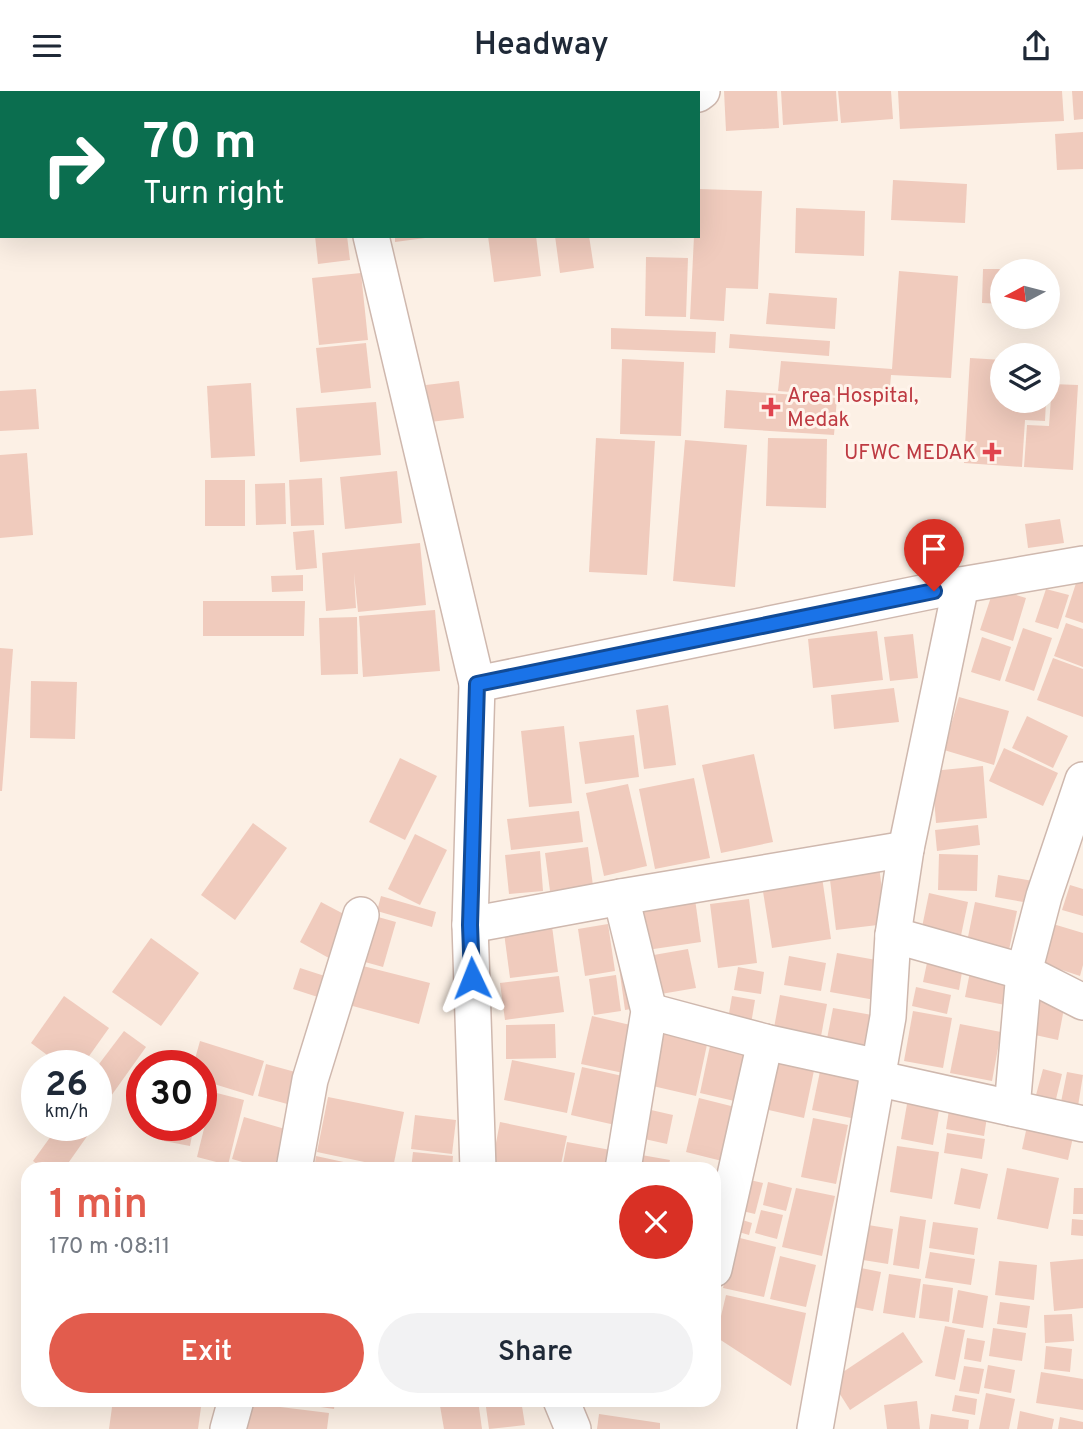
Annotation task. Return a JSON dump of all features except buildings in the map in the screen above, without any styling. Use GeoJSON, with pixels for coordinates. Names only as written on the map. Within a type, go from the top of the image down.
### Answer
{"type":"FeatureCollection","features":[{"type":"Feature","properties":{"kind":"street"},"geometry":{"type":"LineString","coordinates":[[371,238],[477,684],[470,925],[478,1162]]}},
{"type":"Feature","properties":{"kind":"street"},"geometry":{"type":"LineString","coordinates":[[477,684],[961,585],[1083,564]]}},
{"type":"Feature","properties":{"kind":"street"},"geometry":{"type":"LineString","coordinates":[[815,1429],[888,1017],[893,935],[906,849],[961,585]]}},
{"type":"Feature","properties":{"kind":"street"},"geometry":{"type":"LineString","coordinates":[[1012,1108],[1024,972],[1044,896],[1083,780]]}},
{"type":"Feature","properties":{"kind":"street"},"geometry":{"type":"LineString","coordinates":[[470,925],[906,849]]}},
{"type":"Feature","properties":{"kind":"street"},"geometry":{"type":"LineString","coordinates":[[621,897],[649,1011],[624,1162]]}},
{"type":"Feature","properties":{"kind":"street"},"geometry":{"type":"LineString","coordinates":[[295,1162],[310,1080],[360,915]]}},
{"type":"Feature","properties":{"kind":"street"},"geometry":{"type":"LineString","coordinates":[[893,935],[1024,972],[1083,1002]]}},
{"type":"Feature","properties":{"kind":"street"},"geometry":{"type":"LineString","coordinates":[[649,1011],[1012,1108],[1083,1124]]}},
{"type":"Feature","properties":{"kind":"street"},"geometry":{"type":"LineString","coordinates":[[721,1238],[765,1042]]}},
{"type":"Feature","properties":{"kind":"street"},"geometry":{"type":"LineString","coordinates":[[228,1429],[234,1407]]}},
{"type":"Feature","properties":{"kind":"street"},"geometry":{"type":"LineString","coordinates":[[564,1407],[573,1429]]}},
{"type":"Feature","properties":{"kind":"place","name":"Area Hospital, Medak"},"geometry":{"type":"Point","coordinates":[771,407]}},
{"type":"Feature","properties":{"kind":"place","name":"UFWC MEDAK"},"geometry":{"type":"Point","coordinates":[992,452]}},
{"type":"Feature","properties":{"kind":"route"},"geometry":{"type":"LineString","coordinates":[[472,978],[470,925],[477,684],[934,591]]}}]}
